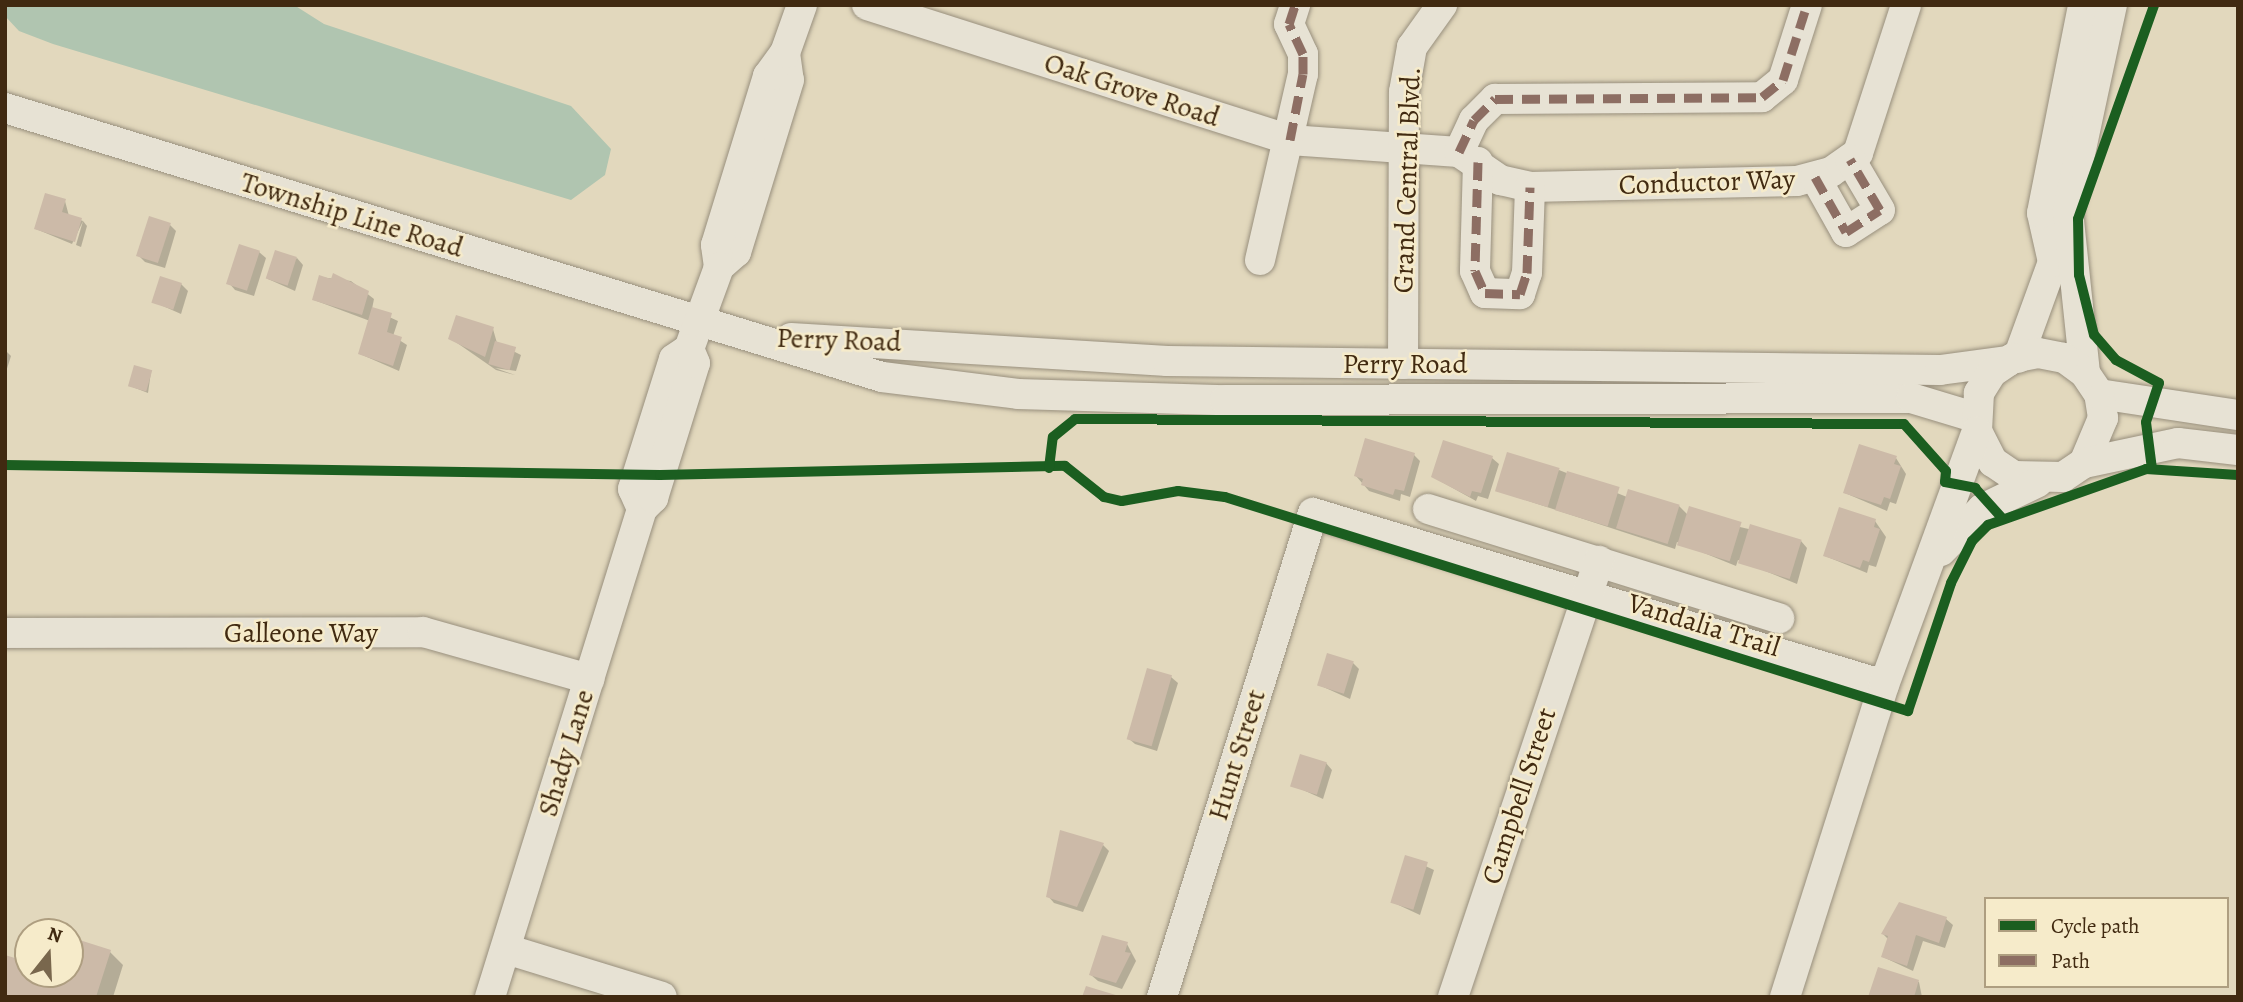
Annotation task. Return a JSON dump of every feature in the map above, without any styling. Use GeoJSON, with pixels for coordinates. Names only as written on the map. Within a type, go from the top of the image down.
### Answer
{"type":"FeatureCollection","features":[{"type":"Feature","properties":{"kind":"street"},"geometry":{"type":"LineString","coordinates":[[694,335],[719,267],[716,245],[764,89],[785,53],[802,5]]}},
{"type":"Feature","properties":{"kind":"street","name":"Oak Grove Road"},"geometry":{"type":"LineString","coordinates":[[867,5],[1290,140],[1403,150]]}},
{"type":"Feature","properties":{"kind":"street"},"geometry":{"type":"LineString","coordinates":[[1259,260],[1290,140],[1303,74],[1303,54],[1289,24],[1296,5]]}},
{"type":"Feature","properties":{"kind":"street","name":"Grand Central Blvd."},"geometry":{"type":"LineString","coordinates":[[1403,364],[1403,150],[1412,47],[1441,5]]}},
{"type":"Feature","properties":{"kind":"street"},"geometry":{"type":"LineString","coordinates":[[1530,187],[1527,273],[1520,294],[1485,293],[1475,271],[1468,157],[1474,120],[1495,99],[1762,97],[1783,80],[1807,5]]}},
{"type":"Feature","properties":{"kind":"street"},"geometry":{"type":"LineString","coordinates":[[1815,177],[1846,232],[1881,210],[1850,159],[1858,153],[1906,5]]}},
{"type":"Feature","properties":{"kind":"street"},"geometry":{"type":"LineString","coordinates":[[1785,997],[1884,685],[1934,559],[1976,424],[1979,393],[2013,359],[2053,262],[2042,213],[2083,5]]}},
{"type":"Feature","properties":{"kind":"street"},"geometry":{"type":"LineString","coordinates":[[1934,559],[1982,509],[2038,482],[2063,477],[2084,463],[2098,443],[2068,210],[2112,5]]}},
{"type":"Feature","properties":{"kind":"street","name":"Township Line Road"},"geometry":{"type":"LineString","coordinates":[[5,108],[694,335],[763,337]]}},
{"type":"Feature","properties":{"kind":"street"},"geometry":{"type":"LineString","coordinates":[[1403,150],[1468,157]]}},
{"type":"Feature","properties":{"kind":"street","name":"Conductor Way"},"geometry":{"type":"LineString","coordinates":[[1468,157],[1500,180],[1530,187],[1815,177],[1850,159]]}},
{"type":"Feature","properties":{"kind":"street","name":"Shady Lane"},"geometry":{"type":"LineString","coordinates":[[490,997],[642,509],[653,498],[695,363],[694,335]]}},
{"type":"Feature","properties":{"kind":"street","name":"Perry Road"},"geometry":{"type":"LineString","coordinates":[[763,337],[1139,360],[1403,364],[1940,370],[2038,353],[2064,358],[2092,383],[2238,415]]}},
{"type":"Feature","properties":{"kind":"street","name":"Perry Road"},"geometry":{"type":"LineString","coordinates":[[763,337],[882,377],[1018,394],[1225,400],[1911,398],[1976,424]]}},
{"type":"Feature","properties":{"kind":"street"},"geometry":{"type":"LineString","coordinates":[[1976,424],[1993,463],[2038,482]]}},
{"type":"Feature","properties":{"kind":"street"},"geometry":{"type":"LineString","coordinates":[[2084,463],[2178,443],[2238,450]]}},
{"type":"Feature","properties":{"kind":"street"},"geometry":{"type":"LineString","coordinates":[[1428,509],[1779,618]]}},
{"type":"Feature","properties":{"kind":"street","name":"Hunt Street"},"geometry":{"type":"LineString","coordinates":[[1162,997],[1312,513],[1586,596]]}},
{"type":"Feature","properties":{"kind":"street","name":"Campbell Street"},"geometry":{"type":"LineString","coordinates":[[1452,997],[1599,561]]}},
{"type":"Feature","properties":{"kind":"street"},"geometry":{"type":"LineString","coordinates":[[1586,596],[1884,685]]}},
{"type":"Feature","properties":{"kind":"street","name":"Galleone Way"},"geometry":{"type":"LineString","coordinates":[[5,633],[423,632],[589,679]]}},
{"type":"Feature","properties":{"kind":"street"},"geometry":{"type":"LineString","coordinates":[[506,948],[662,997]]}},
{"type":"Feature","properties":{"kind":"shaded area"},"geometry":{"type":"Polygon","coordinates":[[[5,5],[294,5],[324,24],[571,106],[611,149],[605,175],[571,200],[53,44],[19,31],[5,16],[5,5]]]}},
{"type":"Feature","properties":{"kind":"building"},"geometry":{"type":"Polygon","coordinates":[[[45,193],[66,199],[62,212],[82,218],[75,242],[34,229],[45,193]]]}},
{"type":"Feature","properties":{"kind":"building"},"geometry":{"type":"Polygon","coordinates":[[[149,216],[171,223],[158,263],[136,256],[149,216]]]}},
{"type":"Feature","properties":{"kind":"building"},"geometry":{"type":"Polygon","coordinates":[[[239,244],[260,251],[247,291],[226,284],[239,244]]]}},
{"type":"Feature","properties":{"kind":"building"},"geometry":{"type":"Polygon","coordinates":[[[275,250],[297,257],[288,286],[266,279],[275,250]]]}},
{"type":"Feature","properties":{"kind":"building"},"geometry":{"type":"Polygon","coordinates":[[[333,273],[369,291],[362,315],[312,300],[319,275],[331,279],[333,273]]]}},
{"type":"Feature","properties":{"kind":"building"},"geometry":{"type":"Polygon","coordinates":[[[160,276],[182,283],[173,310],[151,303],[160,276]]]}},
{"type":"Feature","properties":{"kind":"building"},"geometry":{"type":"Polygon","coordinates":[[[372,307],[392,313],[387,332],[402,337],[393,366],[358,354],[372,307]]]}},
{"type":"Feature","properties":{"kind":"building"},"geometry":{"type":"Polygon","coordinates":[[[456,315],[494,327],[485,357],[448,339],[456,315]]]}},
{"type":"Feature","properties":{"kind":"building"},"geometry":{"type":"Polygon","coordinates":[[[495,341],[516,347],[510,370],[488,364],[495,341]]]}},
{"type":"Feature","properties":{"kind":"building"},"geometry":{"type":"Polygon","coordinates":[[[134,365],[152,370],[146,391],[128,386],[134,365]]]}},
{"type":"Feature","properties":{"kind":"building"},"geometry":{"type":"Polygon","coordinates":[[[1365,438],[1415,453],[1404,491],[1395,489],[1393,495],[1361,485],[1363,479],[1354,476],[1365,438]]]}},
{"type":"Feature","properties":{"kind":"building"},"geometry":{"type":"Polygon","coordinates":[[[1443,440],[1493,456],[1481,493],[1472,491],[1470,497],[1431,477],[1443,440]]]}},
{"type":"Feature","properties":{"kind":"building"},"geometry":{"type":"Polygon","coordinates":[[[1859,444],[1897,456],[1894,464],[1901,466],[1890,499],[1884,497],[1881,505],[1843,493],[1859,444]]]}},
{"type":"Feature","properties":{"kind":"building"},"geometry":{"type":"Polygon","coordinates":[[[1507,452],[1560,468],[1548,507],[1495,491],[1507,452]]]}},
{"type":"Feature","properties":{"kind":"building"},"geometry":{"type":"Polygon","coordinates":[[[1567,471],[1620,487],[1608,526],[1555,510],[1567,471]]]}},
{"type":"Feature","properties":{"kind":"building"},"geometry":{"type":"Polygon","coordinates":[[[1628,489],[1680,505],[1668,544],[1616,528],[1628,489]]]}},
{"type":"Feature","properties":{"kind":"building"},"geometry":{"type":"Polygon","coordinates":[[[1689,506],[1742,522],[1730,561],[1677,545],[1689,506]]]}},
{"type":"Feature","properties":{"kind":"building"},"geometry":{"type":"Polygon","coordinates":[[[1839,507],[1876,519],[1874,527],[1880,529],[1869,562],[1863,560],[1860,568],[1823,556],[1839,507]]]}},
{"type":"Feature","properties":{"kind":"building"},"geometry":{"type":"Polygon","coordinates":[[[1750,524],[1802,540],[1790,579],[1738,563],[1750,524]]]}},
{"type":"Feature","properties":{"kind":"building"},"geometry":{"type":"Polygon","coordinates":[[[1327,653],[1354,661],[1344,694],[1317,686],[1327,653]]]}},
{"type":"Feature","properties":{"kind":"building"},"geometry":{"type":"Polygon","coordinates":[[[1147,668],[1172,675],[1152,746],[1127,739],[1147,668]]]}},
{"type":"Feature","properties":{"kind":"building"},"geometry":{"type":"Polygon","coordinates":[[[1300,754],[1327,762],[1317,795],[1290,787],[1300,754]]]}},
{"type":"Feature","properties":{"kind":"building"},"geometry":{"type":"Polygon","coordinates":[[[1060,830],[1104,843],[1077,907],[1046,897],[1060,830]]]}},
{"type":"Feature","properties":{"kind":"building"},"geometry":{"type":"Polygon","coordinates":[[[1405,855],[1428,862],[1413,910],[1390,903],[1405,855]]]}},
{"type":"Feature","properties":{"kind":"building"},"geometry":{"type":"Polygon","coordinates":[[[1899,902],[1947,917],[1939,943],[1916,935],[1907,966],[1881,957],[1888,936],[1881,934],[1899,902]]]}},
{"type":"Feature","properties":{"kind":"building"},"geometry":{"type":"Polygon","coordinates":[[[1102,935],[1128,942],[1125,952],[1131,953],[1116,983],[1089,975],[1102,935]]]}},
{"type":"Feature","properties":{"kind":"building"},"geometry":{"type":"Polygon","coordinates":[[[84,941],[111,950],[96,997],[5,997],[5,955],[14,958],[14,988],[84,988],[84,941]]]}},
{"type":"Feature","properties":{"kind":"building"},"geometry":{"type":"Polygon","coordinates":[[[1878,967],[1919,980],[1914,997],[1868,997],[1878,967]]]}},
{"type":"Feature","properties":{"kind":"building"},"geometry":{"type":"Polygon","coordinates":[[[1086,986],[1119,996],[1082,997],[1086,986]]]}},
{"type":"Feature","properties":{"kind":"marked path"},"geometry":{"type":"LineString","coordinates":[[1290,140],[1303,74],[1303,54],[1289,24],[1295,5]]}},
{"type":"Feature","properties":{"kind":"marked path"},"geometry":{"type":"LineString","coordinates":[[1459,152],[1474,120],[1495,99],[1762,97],[1783,80],[1807,5]]}},
{"type":"Feature","properties":{"kind":"marked path"},"geometry":{"type":"LineString","coordinates":[[1815,177],[1846,232],[1880,210],[1850,159]]}},
{"type":"Feature","properties":{"kind":"marked path"},"geometry":{"type":"LineString","coordinates":[[1478,162],[1475,271],[1485,293],[1520,294],[1527,273],[1530,187]]}},
{"type":"Feature","properties":{"kind":"cycle path"},"geometry":{"type":"LineString","coordinates":[[2152,469],[2146,422],[2159,383],[2116,360],[2094,335],[2079,275],[2078,219],[2154,5]]}},
{"type":"Feature","properties":{"kind":"cycle path"},"geometry":{"type":"LineString","coordinates":[[1049,468],[1053,437],[1075,419],[1904,424],[1946,471],[1945,482],[1975,488],[2001,517]]}},
{"type":"Feature","properties":{"kind":"cycle path","name":"Vandalia Trail"},"geometry":{"type":"LineString","coordinates":[[5,465],[660,475],[1065,466],[1104,497],[1122,501],[1178,491],[1225,497],[1908,711],[1951,583],[1972,541],[1988,525],[2146,469],[2238,475]]}}]}
